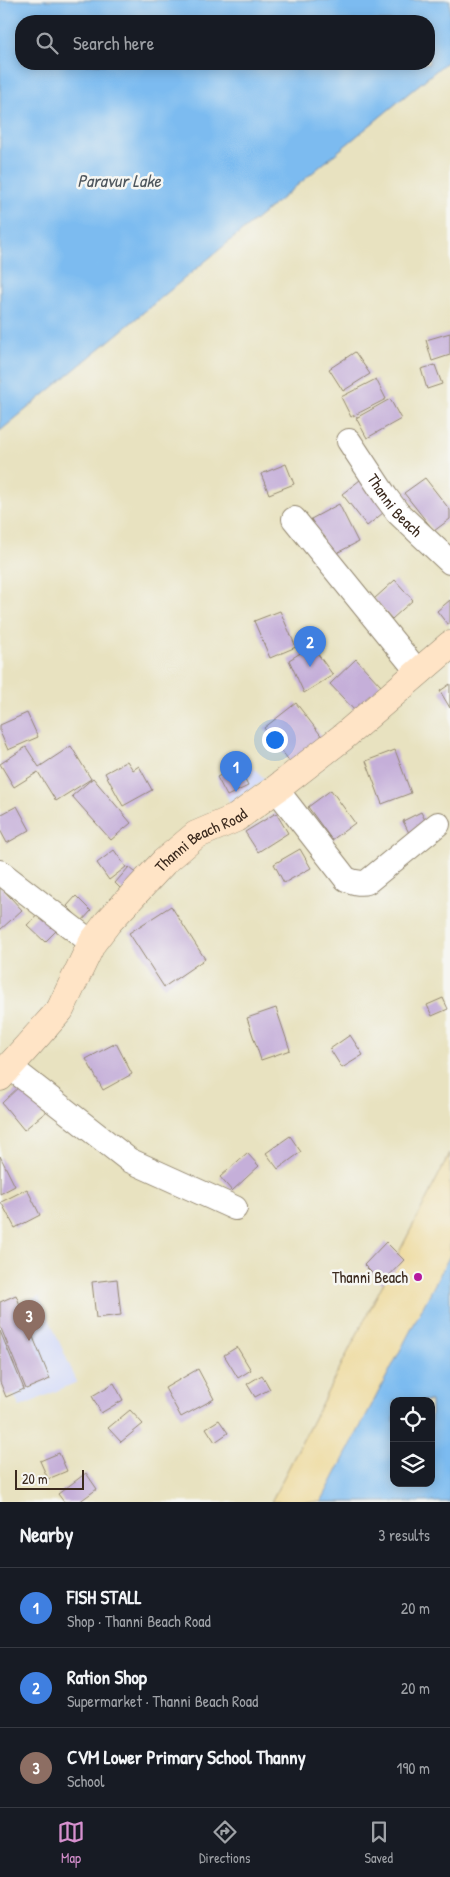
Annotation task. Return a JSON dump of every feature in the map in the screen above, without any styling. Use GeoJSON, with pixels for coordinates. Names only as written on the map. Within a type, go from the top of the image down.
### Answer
{"type":"FeatureCollection","features":[{"type":"Feature","properties":{"kind":"main road","name":"Thanni Beach Road"},"geometry":{"type":"LineString","coordinates":[[5,1072],[60,1010],[92,942],[164,862],[196,835],[236,818],[276,789],[343,737],[450,645]]}},
{"type":"Feature","properties":{"kind":"street","name":"Thanni Beach"},"geometry":{"type":"LineString","coordinates":[[349,441],[398,512],[450,562]]}},
{"type":"Feature","properties":{"kind":"street"},"geometry":{"type":"LineString","coordinates":[[294,519],[418,672]]}},
{"type":"Feature","properties":{"kind":"street"},"geometry":{"type":"LineString","coordinates":[[276,789],[346,879],[353,882],[367,882],[438,824]]}},
{"type":"Feature","properties":{"kind":"street"},"geometry":{"type":"LineString","coordinates":[[0,872],[92,942]]}},
{"type":"Feature","properties":{"kind":"street"},"geometry":{"type":"LineString","coordinates":[[5,1072],[129,1160],[235,1208]]}},
{"type":"Feature","properties":{"kind":"shaded area"},"geometry":{"type":"Polygon","coordinates":[[[243,758],[265,779],[231,804],[216,776],[243,758]]]}},
{"type":"Feature","properties":{"kind":"shaded area"},"geometry":{"type":"Polygon","coordinates":[[[39,1296],[77,1382],[20,1407],[0,1368],[0,1315],[39,1296]]]}},
{"type":"Feature","properties":{"kind":"sand","name":"Thanni Beach"},"geometry":{"type":"Polygon","coordinates":[[[450,1153],[450,1416],[435,1404],[435,1397],[390,1397],[390,1487],[397,1487],[406,1502],[271,1502],[450,1153]]]}},
{"type":"Feature","properties":{"kind":"water","name":"Paravur Lake"},"geometry":{"type":"Polygon","coordinates":[[[0,0],[450,0],[450,59],[0,431],[0,0]]]}},
{"type":"Feature","properties":{"kind":"water"},"geometry":{"type":"Polygon","coordinates":[[[450,1255],[450,1502],[321,1502],[450,1255]]]}},
{"type":"Feature","properties":{"kind":"building"},"geometry":{"type":"Polygon","coordinates":[[[450,333],[450,355],[432,361],[426,340],[450,333]]]}},
{"type":"Feature","properties":{"kind":"building"},"geometry":{"type":"Polygon","coordinates":[[[355,352],[370,374],[343,391],[329,369],[355,352]]]}},
{"type":"Feature","properties":{"kind":"building"},"geometry":{"type":"Polygon","coordinates":[[[435,365],[442,384],[427,389],[421,369],[435,365]]]}},
{"type":"Feature","properties":{"kind":"building"},"geometry":{"type":"Polygon","coordinates":[[[376,379],[386,399],[351,417],[341,397],[376,379]]]}},
{"type":"Feature","properties":{"kind":"building"},"geometry":{"type":"Polygon","coordinates":[[[390,399],[401,419],[367,438],[356,418],[390,399]]]}},
{"type":"Feature","properties":{"kind":"building"},"geometry":{"type":"Polygon","coordinates":[[[286,464],[294,484],[269,494],[261,474],[286,464]]]}},
{"type":"Feature","properties":{"kind":"building"},"geometry":{"type":"Polygon","coordinates":[[[369,473],[394,504],[367,526],[342,494],[369,473]]]}},
{"type":"Feature","properties":{"kind":"building"},"geometry":{"type":"Polygon","coordinates":[[[425,478],[450,510],[450,519],[434,531],[404,493],[425,478]]]}},
{"type":"Feature","properties":{"kind":"building"},"geometry":{"type":"Polygon","coordinates":[[[339,504],[358,542],[331,556],[311,519],[339,504]]]}},
{"type":"Feature","properties":{"kind":"building"},"geometry":{"type":"Polygon","coordinates":[[[395,580],[413,600],[392,619],[374,599],[395,580]]]}},
{"type":"Feature","properties":{"kind":"building"},"geometry":{"type":"Polygon","coordinates":[[[450,600],[450,622],[447,624],[437,611],[450,600]]]}},
{"type":"Feature","properties":{"kind":"building"},"geometry":{"type":"Polygon","coordinates":[[[280,611],[296,647],[270,658],[254,621],[280,611]]]}},
{"type":"Feature","properties":{"kind":"building"},"geometry":{"type":"Polygon","coordinates":[[[312,646],[333,675],[304,693],[289,660],[312,646]]]}},
{"type":"Feature","properties":{"kind":"building"},"geometry":{"type":"Polygon","coordinates":[[[356,659],[381,686],[355,711],[330,684],[356,659]]]}},
{"type":"Feature","properties":{"kind":"building"},"geometry":{"type":"Polygon","coordinates":[[[450,684],[450,708],[440,691],[450,684]]]}},
{"type":"Feature","properties":{"kind":"building"},"geometry":{"type":"Polygon","coordinates":[[[296,703],[323,738],[291,763],[264,728],[296,703]]]}},
{"type":"Feature","properties":{"kind":"building"},"geometry":{"type":"Polygon","coordinates":[[[27,713],[38,737],[8,750],[0,732],[0,725],[27,713]]]}},
{"type":"Feature","properties":{"kind":"building"},"geometry":{"type":"Polygon","coordinates":[[[71,746],[91,779],[56,801],[38,772],[14,787],[0,764],[26,747],[39,767],[71,746]]]}},
{"type":"Feature","properties":{"kind":"building"},"geometry":{"type":"Polygon","coordinates":[[[395,750],[411,793],[382,804],[366,761],[395,750]]]}},
{"type":"Feature","properties":{"kind":"building"},"geometry":{"type":"Polygon","coordinates":[[[127,761],[133,770],[139,766],[152,790],[123,806],[105,773],[127,761]]]}},
{"type":"Feature","properties":{"kind":"building"},"geometry":{"type":"Polygon","coordinates":[[[238,766],[248,786],[227,796],[217,777],[238,766]]]}},
{"type":"Feature","properties":{"kind":"building"},"geometry":{"type":"Polygon","coordinates":[[[93,778],[131,823],[111,840],[72,796],[93,778]]]}},
{"type":"Feature","properties":{"kind":"building"},"geometry":{"type":"Polygon","coordinates":[[[331,790],[355,823],[332,840],[308,807],[331,790]]]}},
{"type":"Feature","properties":{"kind":"building"},"geometry":{"type":"Polygon","coordinates":[[[17,806],[30,830],[7,843],[0,830],[0,815],[17,806]]]}},
{"type":"Feature","properties":{"kind":"building"},"geometry":{"type":"Polygon","coordinates":[[[421,812],[429,828],[411,837],[403,821],[421,812]]]}},
{"type":"Feature","properties":{"kind":"building"},"geometry":{"type":"Polygon","coordinates":[[[276,813],[288,833],[258,852],[245,832],[276,813]]]}},
{"type":"Feature","properties":{"kind":"building"},"geometry":{"type":"Polygon","coordinates":[[[300,849],[311,868],[284,883],[274,864],[300,849]]]}},
{"type":"Feature","properties":{"kind":"building"},"geometry":{"type":"Polygon","coordinates":[[[114,850],[126,867],[109,880],[97,863],[114,850]]]}},
{"type":"Feature","properties":{"kind":"building"},"geometry":{"type":"Polygon","coordinates":[[[129,867],[142,878],[127,895],[115,883],[129,867]]]}},
{"type":"Feature","properties":{"kind":"building"},"geometry":{"type":"Polygon","coordinates":[[[0,886],[22,910],[0,930],[0,886]]]}},
{"type":"Feature","properties":{"kind":"building"},"geometry":{"type":"Polygon","coordinates":[[[76,896],[91,911],[82,921],[67,906],[76,896]]]}},
{"type":"Feature","properties":{"kind":"building"},"geometry":{"type":"Polygon","coordinates":[[[171,906],[205,959],[164,987],[129,933],[171,906]]]}},
{"type":"Feature","properties":{"kind":"building"},"geometry":{"type":"Polygon","coordinates":[[[43,910],[60,927],[45,942],[27,925],[43,910]]]}},
{"type":"Feature","properties":{"kind":"building"},"geometry":{"type":"Polygon","coordinates":[[[443,998],[448,1009],[432,1016],[427,1005],[443,998]]]}},
{"type":"Feature","properties":{"kind":"building"},"geometry":{"type":"Polygon","coordinates":[[[276,1008],[290,1050],[261,1060],[247,1018],[276,1008]]]}},
{"type":"Feature","properties":{"kind":"building"},"geometry":{"type":"Polygon","coordinates":[[[350,1035],[363,1055],[342,1068],[330,1049],[350,1035]]]}},
{"type":"Feature","properties":{"kind":"building"},"geometry":{"type":"Polygon","coordinates":[[[116,1043],[132,1074],[103,1090],[86,1059],[116,1043]]]}},
{"type":"Feature","properties":{"kind":"building"},"geometry":{"type":"Polygon","coordinates":[[[24,1082],[47,1111],[24,1130],[2,1103],[24,1082]]]}},
{"type":"Feature","properties":{"kind":"building"},"geometry":{"type":"Polygon","coordinates":[[[290,1136],[301,1152],[278,1169],[266,1153],[290,1136]]]}},
{"type":"Feature","properties":{"kind":"building"},"geometry":{"type":"Polygon","coordinates":[[[247,1153],[259,1166],[232,1191],[220,1177],[247,1153]]]}},
{"type":"Feature","properties":{"kind":"building"},"geometry":{"type":"Polygon","coordinates":[[[0,1156],[15,1186],[0,1194],[0,1156]]]}},
{"type":"Feature","properties":{"kind":"building"},"geometry":{"type":"Polygon","coordinates":[[[27,1189],[40,1215],[15,1228],[1,1202],[27,1189]]]}},
{"type":"Feature","properties":{"kind":"building"},"geometry":{"type":"Polygon","coordinates":[[[386,1242],[404,1260],[382,1283],[364,1265],[386,1242]]]}},
{"type":"Feature","properties":{"kind":"building"},"geometry":{"type":"Polygon","coordinates":[[[117,1279],[121,1315],[96,1318],[92,1282],[117,1279]]]}},
{"type":"Feature","properties":{"kind":"building"},"geometry":{"type":"Polygon","coordinates":[[[16,1295],[50,1379],[26,1389],[0,1326],[0,1302],[16,1295]]]}},
{"type":"Feature","properties":{"kind":"building"},"geometry":{"type":"Polygon","coordinates":[[[0,1331],[24,1389],[6,1397],[0,1382],[0,1331]]]}},
{"type":"Feature","properties":{"kind":"building"},"geometry":{"type":"Polygon","coordinates":[[[237,1347],[251,1370],[238,1378],[224,1355],[237,1347]]]}},
{"type":"Feature","properties":{"kind":"building"},"geometry":{"type":"Polygon","coordinates":[[[198,1369],[214,1399],[181,1417],[165,1388],[198,1369]]]}},
{"type":"Feature","properties":{"kind":"building"},"geometry":{"type":"Polygon","coordinates":[[[262,1375],[270,1389],[255,1397],[247,1384],[262,1375]]]}},
{"type":"Feature","properties":{"kind":"building"},"geometry":{"type":"Polygon","coordinates":[[[114,1383],[123,1400],[101,1413],[92,1396],[114,1383]]]}},
{"type":"Feature","properties":{"kind":"building"},"geometry":{"type":"Polygon","coordinates":[[[130,1410],[143,1424],[121,1442],[108,1428],[130,1410]]]}},
{"type":"Feature","properties":{"kind":"building"},"geometry":{"type":"Polygon","coordinates":[[[219,1420],[228,1433],[215,1442],[206,1428],[219,1420]]]}},
{"type":"Feature","properties":{"kind":"building"},"geometry":{"type":"Polygon","coordinates":[[[59,1453],[67,1471],[48,1479],[40,1461],[59,1453]]]}},
{"type":"Feature","properties":{"kind":"building"},"geometry":{"type":"Polygon","coordinates":[[[86,1473],[97,1489],[79,1502],[64,1502],[58,1494],[86,1473]]]}},
{"type":"Feature","properties":{"kind":"place","name":"Ration Shop"},"geometry":{"type":"Point","coordinates":[310,667]}},
{"type":"Feature","properties":{"kind":"place","name":"FISH STALL"},"geometry":{"type":"Point","coordinates":[236,792]}},
{"type":"Feature","properties":{"kind":"place","name":"Thanni Beach"},"geometry":{"type":"Point","coordinates":[418,1277]}},
{"type":"Feature","properties":{"kind":"place","name":"CVM Lower Primary School Thanny"},"geometry":{"type":"Point","coordinates":[29,1341]}}]}
